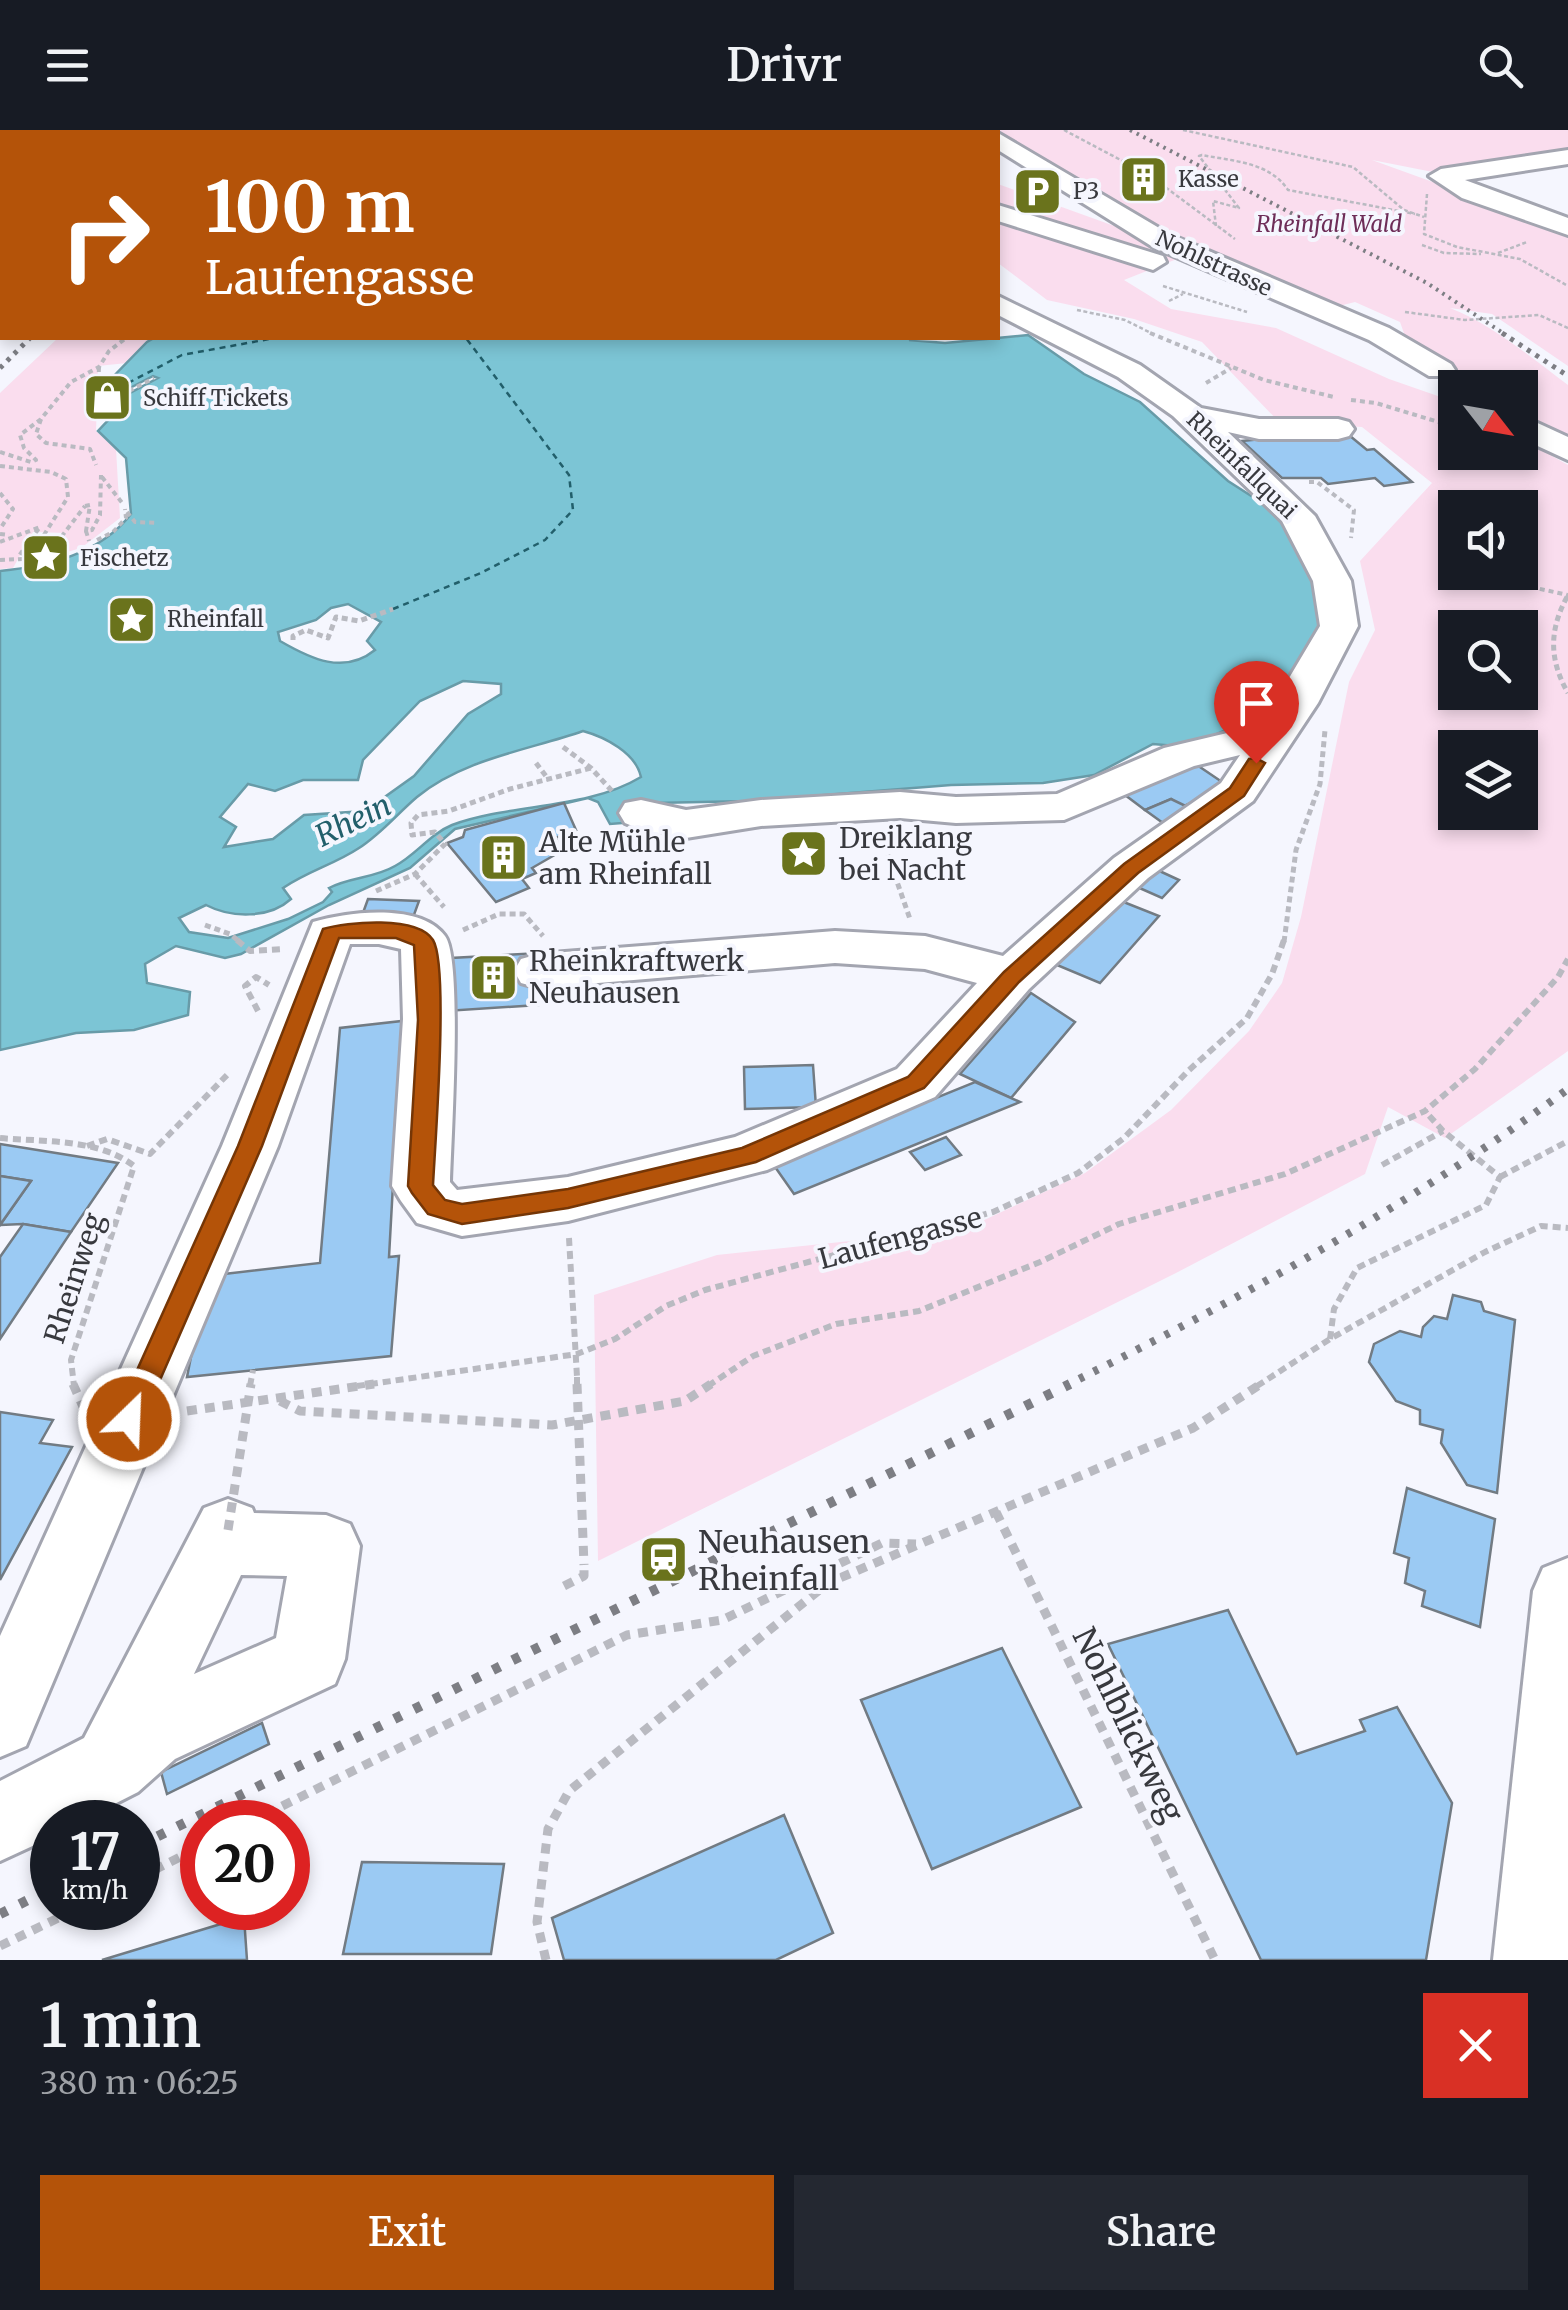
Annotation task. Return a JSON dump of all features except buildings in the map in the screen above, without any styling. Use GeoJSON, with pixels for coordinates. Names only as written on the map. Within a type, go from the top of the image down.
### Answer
{"type":"FeatureCollection","features":[{"type":"Feature","properties":{"kind":"street","name":"Nohlstrasse"},"geometry":{"type":"LineString","coordinates":[[1000,141],[1162,241],[1379,334],[1438,371]]}},
{"type":"Feature","properties":{"kind":"street"},"geometry":{"type":"LineString","coordinates":[[1441,176],[1568,157]]}},
{"type":"Feature","properties":{"kind":"street"},"geometry":{"type":"LineString","coordinates":[[1011,174],[1049,170]]}},
{"type":"Feature","properties":{"kind":"street"},"geometry":{"type":"LineString","coordinates":[[1441,176],[1471,192],[1568,227]]}},
{"type":"Feature","properties":{"kind":"street"},"geometry":{"type":"LineString","coordinates":[[1000,214],[1124,250],[1438,374]]}},
{"type":"Feature","properties":{"kind":"street","name":"Rheinfallquai"},"geometry":{"type":"LineString","coordinates":[[1000,305],[1129,371],[1191,416],[1297,516],[1332,581],[1339,626],[1275,734]]}},
{"type":"Feature","properties":{"kind":"street"},"geometry":{"type":"LineString","coordinates":[[1000,323],[1028,318]]}},
{"type":"Feature","properties":{"kind":"street"},"geometry":{"type":"LineString","coordinates":[[1191,416],[1259,428],[1338,429]]}},
{"type":"Feature","properties":{"kind":"street"},"geometry":{"type":"LineString","coordinates":[[1538,434],[1568,450]]}},
{"type":"Feature","properties":{"kind":"street"},"geometry":{"type":"LineString","coordinates":[[641,813],[663,822],[686,824],[761,813],[900,805],[956,810],[1064,807],[1180,757],[1275,734]]}},
{"type":"Feature","properties":{"kind":"street"},"geometry":{"type":"LineString","coordinates":[[0,1720],[250,1146],[284,1016],[330,934],[348,929],[396,931],[416,935],[424,944],[430,1020],[421,1186],[437,1207],[462,1214],[568,1199],[748,1156],[916,1082],[1011,977],[1131,868],[1237,792],[1275,734]]}},
{"type":"Feature","properties":{"kind":"street"},"geometry":{"type":"LineString","coordinates":[[543,956],[786,948],[920,952],[981,964],[1011,977]]}},
{"type":"Feature","properties":{"kind":"street"},"geometry":{"type":"LineString","coordinates":[[0,1822],[110,1765],[148,1733],[309,1660],[326,1546],[225,1536],[110,1765]]}},
{"type":"Feature","properties":{"kind":"street"},"geometry":{"type":"LineString","coordinates":[[1534,1960],[1568,1591]]}},
{"type":"Feature","properties":{"kind":"path"},"geometry":{"type":"LineString","coordinates":[[1064,130],[1166,186],[1252,253],[1252,261],[1228,272]]}},
{"type":"Feature","properties":{"kind":"path"},"geometry":{"type":"LineString","coordinates":[[1183,130],[1354,167],[1386,196],[1415,214]]}},
{"type":"Feature","properties":{"kind":"path"},"geometry":{"type":"LineString","coordinates":[[1216,226],[1213,201],[1238,208],[1199,156],[1202,155],[1262,168],[1281,179],[1288,190],[1306,196],[1424,217]]}},
{"type":"Feature","properties":{"kind":"path"},"geometry":{"type":"LineString","coordinates":[[1441,176],[1430,179],[1424,234],[1435,240],[1520,259],[1566,283]]}},
{"type":"Feature","properties":{"kind":"path"},"geometry":{"type":"LineString","coordinates":[[1138,187],[1166,186]]}},
{"type":"Feature","properties":{"kind":"path"},"geometry":{"type":"LineString","coordinates":[[1422,245],[1444,253],[1498,254]]}},
{"type":"Feature","properties":{"kind":"path"},"geometry":{"type":"LineString","coordinates":[[1150,282],[1259,316]]}},
{"type":"Feature","properties":{"kind":"path"},"geometry":{"type":"LineString","coordinates":[[1169,301],[1184,293]]}},
{"type":"Feature","properties":{"kind":"path"},"geometry":{"type":"LineString","coordinates":[[1076,310],[1125,320],[1270,381],[1376,403],[1438,422]]}},
{"type":"Feature","properties":{"kind":"path"},"geometry":{"type":"LineString","coordinates":[[1404,311],[1466,320],[1539,314],[1568,328]]}},
{"type":"Feature","properties":{"kind":"path"},"geometry":{"type":"LineString","coordinates":[[0,452],[31,462],[36,460],[24,448],[20,435],[41,419],[71,382],[99,366],[123,340]]}},
{"type":"Feature","properties":{"kind":"path"},"geometry":{"type":"LineString","coordinates":[[99,366],[98,390],[129,391],[154,378]]}},
{"type":"Feature","properties":{"kind":"path"},"geometry":{"type":"LineString","coordinates":[[1206,383],[1232,368]]}},
{"type":"Feature","properties":{"kind":"path"},"geometry":{"type":"LineString","coordinates":[[1270,381],[1272,391]]}},
{"type":"Feature","properties":{"kind":"path"},"geometry":{"type":"LineString","coordinates":[[117,389],[128,383]]}},
{"type":"Feature","properties":{"kind":"path"},"geometry":{"type":"LineString","coordinates":[[41,419],[36,434],[46,443],[90,449],[96,465]]}},
{"type":"Feature","properties":{"kind":"path"},"geometry":{"type":"LineString","coordinates":[[0,466],[51,472],[66,479],[68,497],[36,549],[45,558]]}},
{"type":"Feature","properties":{"kind":"path"},"geometry":{"type":"LineString","coordinates":[[75,540],[87,536],[100,515],[101,476],[128,512],[158,523]]}},
{"type":"Feature","properties":{"kind":"path"},"geometry":{"type":"LineString","coordinates":[[0,492],[9,491]]}},
{"type":"Feature","properties":{"kind":"path"},"geometry":{"type":"LineString","coordinates":[[0,492],[13,509],[0,532],[9,535]]}},
{"type":"Feature","properties":{"kind":"path"},"geometry":{"type":"LineString","coordinates":[[45,558],[52,544],[90,505],[87,536]]}},
{"type":"Feature","properties":{"kind":"path"},"geometry":{"type":"LineString","coordinates":[[97,540],[110,536],[128,512]]}},
{"type":"Feature","properties":{"kind":"path"},"geometry":{"type":"LineString","coordinates":[[122,522],[128,512]]}},
{"type":"Feature","properties":{"kind":"path"},"geometry":{"type":"LineString","coordinates":[[0,542],[40,527],[18,557]]}},
{"type":"Feature","properties":{"kind":"path"},"geometry":{"type":"LineString","coordinates":[[0,560],[45,558]]}},
{"type":"Feature","properties":{"kind":"path"},"geometry":{"type":"LineString","coordinates":[[1538,588],[1568,594],[1557,613],[1551,660],[1568,694]]}},
{"type":"Feature","properties":{"kind":"path"},"geometry":{"type":"LineString","coordinates":[[293,640],[293,636],[306,630],[328,638],[336,617],[359,620],[392,609]]}},
{"type":"Feature","properties":{"kind":"path","name":"Laufengasse"},"geometry":{"type":"LineString","coordinates":[[129,1419],[577,1354],[615,1339],[666,1306],[705,1290],[993,1212],[1078,1173],[1124,1138],[1246,1018],[1283,950],[1296,850],[1320,784],[1330,667],[1324,656]]}},
{"type":"Feature","properties":{"kind":"path"},"geometry":{"type":"LineString","coordinates":[[563,747],[591,768],[602,784]]}},
{"type":"Feature","properties":{"kind":"path"},"geometry":{"type":"LineString","coordinates":[[536,763],[549,780]]}},
{"type":"Feature","properties":{"kind":"path"},"geometry":{"type":"LineString","coordinates":[[428,864],[445,844],[435,832],[412,835],[410,823],[418,815],[449,810],[591,768]]}},
{"type":"Feature","properties":{"kind":"path"},"geometry":{"type":"LineString","coordinates":[[896,826],[887,853],[920,952]]}},
{"type":"Feature","properties":{"kind":"path"},"geometry":{"type":"LineString","coordinates":[[500,914],[524,914],[543,956]]}},
{"type":"Feature","properties":{"kind":"path"},"geometry":{"type":"LineString","coordinates":[[205,926],[230,934],[250,951],[260,952]]}},
{"type":"Feature","properties":{"kind":"path"},"geometry":{"type":"LineString","coordinates":[[277,1400],[300,1410],[552,1424],[685,1401],[753,1356],[836,1324],[919,1311],[1040,1262],[1119,1224],[1285,1174],[1425,1111],[1476,1069],[1558,976],[1568,959]]}},
{"type":"Feature","properties":{"kind":"path"},"geometry":{"type":"LineString","coordinates":[[256,976],[284,1016],[245,986],[256,976]]}},
{"type":"Feature","properties":{"kind":"path","name":"Rheinweg"},"geometry":{"type":"LineString","coordinates":[[84,1148],[107,1140],[150,1154],[239,1062]]}},
{"type":"Feature","properties":{"kind":"path"},"geometry":{"type":"LineString","coordinates":[[1425,1111],[1442,1131],[1500,1177]]}},
{"type":"Feature","properties":{"kind":"path"},"geometry":{"type":"LineString","coordinates":[[1382,1165],[1442,1131]]}},
{"type":"Feature","properties":{"kind":"path","name":"Rheinweg"},"geometry":{"type":"LineString","coordinates":[[0,1138],[126,1156],[134,1166],[71,1360],[74,1390],[88,1416],[129,1419]]}},
{"type":"Feature","properties":{"kind":"path"},"geometry":{"type":"LineString","coordinates":[[1330,1338],[1334,1309],[1357,1268],[1486,1205],[1500,1177],[1568,1141]]}},
{"type":"Feature","properties":{"kind":"path"},"geometry":{"type":"LineString","coordinates":[[546,1960],[538,1922],[548,1829],[569,1791],[828,1584],[1194,1428],[1330,1338],[1499,1246],[1541,1226],[1568,1228]]}},
{"type":"Feature","properties":{"kind":"path"},"geometry":{"type":"LineString","coordinates":[[564,1586],[584,1576],[569,1235]]}},
{"type":"Feature","properties":{"kind":"path"},"geometry":{"type":"LineString","coordinates":[[225,1536],[253,1370]]}},
{"type":"Feature","properties":{"kind":"path","name":"Nohlblickweg"},"geometry":{"type":"LineString","coordinates":[[996,1512],[1215,1960]]}},
{"type":"Feature","properties":{"kind":"path"},"geometry":{"type":"LineString","coordinates":[[294,1800],[627,1635],[722,1620],[882,1543],[921,1544]]}},
{"type":"Feature","properties":{"kind":"path"},"geometry":{"type":"LineString","coordinates":[[0,1946],[33,1930]]}},
{"type":"Feature","properties":{"kind":"green space","name":"Rheinfall Wald"},"geometry":{"type":"Polygon","coordinates":[[[1000,130],[1568,130],[1568,154],[1443,174],[1372,160],[1568,231],[1568,366],[1492,314],[1450,308],[1496,332],[1568,385],[1568,441],[1538,424],[1538,370],[1457,370],[1405,336],[1400,322],[1355,302],[1335,307],[1156,226],[1026,148],[1000,137],[1000,130]]]}},
{"type":"Feature","properties":{"kind":"green space"},"geometry":{"type":"Polygon","coordinates":[[[1000,185],[1142,236],[1182,257],[1124,280],[1171,309],[1276,328],[1389,379],[1438,396],[1438,470],[1538,470],[1538,448],[1568,465],[1568,1051],[1445,1138],[1388,1107],[1365,1174],[1176,1273],[598,1561],[594,1295],[717,1255],[965,1229],[1085,1173],[1171,1110],[1249,1031],[1282,983],[1301,917],[1349,682],[1375,630],[1360,561],[1432,483],[1362,427],[1280,423],[1202,342],[1134,319],[1047,300],[1000,265],[1000,185]]]}},
{"type":"Feature","properties":{"kind":"green space"},"geometry":{"type":"Polygon","coordinates":[[[56,340],[152,340],[127,363],[98,366],[96,431],[116,449],[120,518],[81,548],[64,553],[58,543],[66,533],[33,532],[13,568],[0,569],[0,393],[56,340]]]}},
{"type":"Feature","properties":{"kind":"water","name":"Rhein"},"geometry":{"type":"Polygon","coordinates":[[[1028,335],[1084,374],[1140,402],[1228,481],[1284,517],[1299,535],[1328,628],[1273,709],[1188,747],[1153,744],[1094,775],[1043,783],[653,803],[635,822],[610,824],[598,802],[588,798],[455,829],[410,868],[329,905],[241,954],[225,958],[176,946],[145,964],[147,983],[190,992],[188,1015],[134,1030],[76,1033],[0,1050],[0,571],[72,556],[104,539],[131,514],[126,458],[98,431],[113,415],[119,399],[158,378],[153,376],[128,389],[106,384],[147,342],[945,343],[1028,335]],[[348,604],[278,632],[280,641],[304,654],[328,662],[351,662],[375,650],[367,641],[381,622],[348,604]],[[463,681],[420,701],[363,760],[358,780],[303,780],[275,791],[248,784],[220,817],[236,827],[224,847],[273,839],[304,815],[365,811],[414,776],[468,714],[501,694],[501,684],[463,681]],[[583,731],[476,764],[435,784],[359,848],[283,888],[291,899],[282,906],[250,914],[206,905],[179,918],[189,932],[228,938],[288,919],[323,902],[332,892],[329,888],[337,884],[387,870],[452,825],[597,795],[641,777],[626,753],[583,731]]]}},
{"type":"Feature","properties":{"kind":"ferry route"},"geometry":{"type":"LineString","coordinates":[[128,383],[182,355],[264,340]]}},
{"type":"Feature","properties":{"kind":"ferry route"},"geometry":{"type":"LineString","coordinates":[[393,609],[481,573],[545,540],[573,510],[569,475],[468,340]]}},
{"type":"Feature","properties":{"kind":"railway"},"geometry":{"type":"LineString","coordinates":[[1130,130],[1427,283],[1506,335]]}},
{"type":"Feature","properties":{"kind":"railway"},"geometry":{"type":"LineString","coordinates":[[1502,333],[1568,376]]}},
{"type":"Feature","properties":{"kind":"railway"},"geometry":{"type":"LineString","coordinates":[[0,368],[28,340]]}},
{"type":"Feature","properties":{"kind":"railway"},"geometry":{"type":"LineString","coordinates":[[1065,1386],[1195,1319],[1386,1211],[1568,1089]]}},
{"type":"Feature","properties":{"kind":"railway"},"geometry":{"type":"LineString","coordinates":[[160,1835],[1070,1384]]}},
{"type":"Feature","properties":{"kind":"railway"},"geometry":{"type":"LineString","coordinates":[[0,1914],[30,1899]]}},
{"type":"Feature","properties":{"kind":"place","name":"Kasse"},"geometry":{"type":"Point","coordinates":[1143,179]}},
{"type":"Feature","properties":{"kind":"place","name":"P3"},"geometry":{"type":"Point","coordinates":[1038,191]}},
{"type":"Feature","properties":{"kind":"place","name":"Schiff Tickets"},"geometry":{"type":"Point","coordinates":[108,398]}},
{"type":"Feature","properties":{"kind":"place","name":"Fischetz"},"geometry":{"type":"Point","coordinates":[45,558]}},
{"type":"Feature","properties":{"kind":"place","name":"Rheinfall"},"geometry":{"type":"Point","coordinates":[132,619]}},
{"type":"Feature","properties":{"kind":"place","name":"Dreiklang bei Nacht"},"geometry":{"type":"Point","coordinates":[804,854]}},
{"type":"Feature","properties":{"kind":"place","name":"Alte Mühle am Rheinfall"},"geometry":{"type":"Point","coordinates":[504,858]}},
{"type":"Feature","properties":{"kind":"place","name":"Rheinkraftwerk Neuhausen"},"geometry":{"type":"Point","coordinates":[494,977]}},
{"type":"Feature","properties":{"kind":"place","name":"Neuhausen Rheinfall"},"geometry":{"type":"Point","coordinates":[663,1560]}},
{"type":"Feature","properties":{"kind":"route"},"geometry":{"type":"LineString","coordinates":[[129,1419],[250,1146],[325,938],[330,934],[348,929],[396,931],[416,935],[424,944],[430,1020],[421,1186],[437,1207],[462,1214],[568,1199],[748,1156],[916,1082],[1011,977],[1131,868],[1237,792],[1256,763]]}}]}
